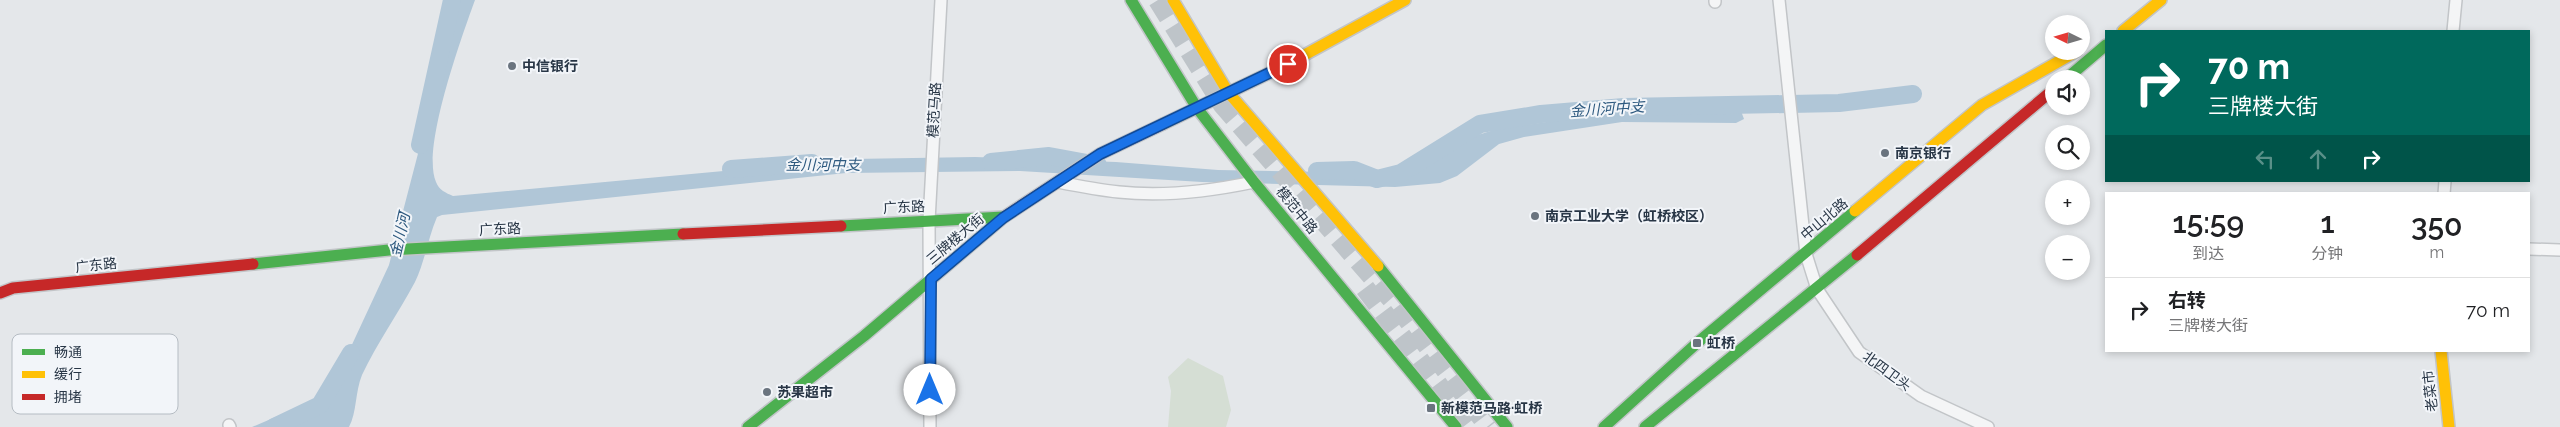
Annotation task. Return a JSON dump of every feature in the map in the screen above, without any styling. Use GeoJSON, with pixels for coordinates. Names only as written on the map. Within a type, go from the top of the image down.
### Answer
{"type":"FeatureCollection","features":[{"type":"Feature","properties":{"kind":"main road","name":"模范中路"},"geometry":{"type":"LineString","coordinates":[[1131,0],[1197,108],[1254,182],[1456,427]]}},
{"type":"Feature","properties":{"kind":"main road","name":"模范中路"},"geometry":{"type":"LineString","coordinates":[[1173,0],[1228,92],[1394,285],[1507,427]]}},
{"type":"Feature","properties":{"kind":"main road","name":"三牌楼大街"},"geometry":{"type":"LineString","coordinates":[[748,427],[864,336],[1003,218],[1100,154],[1288,64],[1405,0]]}},
{"type":"Feature","properties":{"kind":"main road"},"geometry":{"type":"LineString","coordinates":[[2112,30],[2150,0]]}},
{"type":"Feature","properties":{"kind":"main road"},"geometry":{"type":"LineString","coordinates":[[2124,30],[2161,0]]}},
{"type":"Feature","properties":{"kind":"main road"},"geometry":{"type":"LineString","coordinates":[[2090,44],[2105,35]]}},
{"type":"Feature","properties":{"kind":"main road"},"geometry":{"type":"LineString","coordinates":[[2077,70],[2105,46]]}},
{"type":"Feature","properties":{"kind":"main road","name":"中山北路"},"geometry":{"type":"LineString","coordinates":[[1604,427],[1697,343],[1806,254],[1982,105],[2061,60]]}},
{"type":"Feature","properties":{"kind":"main road"},"geometry":{"type":"LineString","coordinates":[[1645,427],[1817,289],[2045,97]]}},
{"type":"Feature","properties":{"kind":"main road","name":"广东路"},"geometry":{"type":"LineString","coordinates":[[0,293],[13,288],[389,250],[1003,218]]}},
{"type":"Feature","properties":{"kind":"main road","name":"老菜市"},"geometry":{"type":"LineString","coordinates":[[2441,352],[2449,427]]}},
{"type":"Feature","properties":{"kind":"street","name":"模范马路"},"geometry":{"type":"LineString","coordinates":[[930,427],[930,221],[932,149],[941,0]]}},
{"type":"Feature","properties":{"kind":"street","name":"北四卫头"},"geometry":{"type":"LineString","coordinates":[[1779,0],[1806,254],[1817,289],[1859,352],[1921,396],[1988,427]]}},
{"type":"Feature","properties":{"kind":"street"},"geometry":{"type":"LineString","coordinates":[[2453,30],[2456,0]]}},
{"type":"Feature","properties":{"kind":"street"},"geometry":{"type":"LineString","coordinates":[[1058,182],[1120,192],[1157,194],[1223,188],[1254,182]]}},
{"type":"Feature","properties":{"kind":"street"},"geometry":{"type":"LineString","coordinates":[[2530,249],[2560,250]]}},
{"type":"Feature","properties":{"kind":"shaded area"},"geometry":{"type":"Polygon","coordinates":[[[1188,358],[1223,376],[1231,410],[1226,427],[1168,427],[1171,391],[1168,377],[1188,358]]]}},
{"type":"Feature","properties":{"kind":"water"},"geometry":{"type":"Polygon","coordinates":[[[458,0],[475,0],[461,39],[438,119],[433,166],[437,185],[443,191],[453,196],[852,159],[975,157],[1116,162],[1218,170],[1385,173],[1419,164],[1462,140],[1497,129],[1609,113],[1701,109],[1741,111],[1744,119],[1736,123],[1622,122],[1524,137],[1499,144],[1457,176],[1440,183],[1395,187],[1202,182],[1020,171],[846,173],[442,215],[437,217],[415,282],[362,375],[349,427],[252,427],[329,394],[389,265],[458,0]]]}},
{"type":"Feature","properties":{"kind":"waterway","name":"金川河"},"geometry":{"type":"LineString","coordinates":[[420,145],[452,0]]}},
{"type":"Feature","properties":{"kind":"waterway","name":"金川河中支"},"geometry":{"type":"LineString","coordinates":[[1317,171],[1354,170],[1377,179],[1401,173],[1480,124],[1541,114],[1624,107],[1839,103],[1913,94]]}},
{"type":"Feature","properties":{"kind":"waterway","name":"金川河中支"},"geometry":{"type":"LineString","coordinates":[[991,162],[1049,156],[1098,165]]}},
{"type":"Feature","properties":{"kind":"waterway","name":"金川河中支"},"geometry":{"type":"LineString","coordinates":[[731,169],[812,163]]}},
{"type":"Feature","properties":{"kind":"waterway","name":"金川河"},"geometry":{"type":"LineString","coordinates":[[274,427],[320,405],[351,353]]}},
{"type":"Feature","properties":{"kind":"tunnel"},"geometry":{"type":"LineString","coordinates":[[1158,0],[1223,105],[1395,303],[1489,427]]}},
{"type":"Feature","properties":{"kind":"tunnel"},"geometry":{"type":"LineString","coordinates":[[1365,288],[1470,427]]}},
{"type":"Feature","properties":{"kind":"traffic: fast"},"geometry":{"type":"LineString","coordinates":[[1131,0],[1197,108],[1254,182],[1456,427]]}},
{"type":"Feature","properties":{"kind":"traffic: fast"},"geometry":{"type":"LineString","coordinates":[[2077,70],[2105,46]]}},
{"type":"Feature","properties":{"kind":"traffic: fast"},"geometry":{"type":"LineString","coordinates":[[1604,427],[1697,343],[1855,211]]}},
{"type":"Feature","properties":{"kind":"traffic: fast"},"geometry":{"type":"LineString","coordinates":[[841,226],[1003,217]]}},
{"type":"Feature","properties":{"kind":"traffic: fast"},"geometry":{"type":"LineString","coordinates":[[748,427],[864,336],[1004,217]]}},
{"type":"Feature","properties":{"kind":"traffic: fast"},"geometry":{"type":"LineString","coordinates":[[253,264],[389,250],[683,234]]}},
{"type":"Feature","properties":{"kind":"traffic: fast"},"geometry":{"type":"LineString","coordinates":[[1645,427],[1857,255]]}},
{"type":"Feature","properties":{"kind":"traffic: fast"},"geometry":{"type":"LineString","coordinates":[[1378,266],[1507,427]]}},
{"type":"Feature","properties":{"kind":"traffic: slow"},"geometry":{"type":"LineString","coordinates":[[1173,0],[1228,92],[1378,266]]}},
{"type":"Feature","properties":{"kind":"traffic: slow"},"geometry":{"type":"LineString","coordinates":[[1163,124],[1288,64],[1405,0]]}},
{"type":"Feature","properties":{"kind":"traffic: slow"},"geometry":{"type":"LineString","coordinates":[[2124,30],[2161,0]]}},
{"type":"Feature","properties":{"kind":"traffic: slow"},"geometry":{"type":"LineString","coordinates":[[1855,211],[1982,105],[2061,60]]}},
{"type":"Feature","properties":{"kind":"traffic: slow"},"geometry":{"type":"LineString","coordinates":[[2441,352],[2449,427]]}},
{"type":"Feature","properties":{"kind":"traffic: jam"},"geometry":{"type":"LineString","coordinates":[[1857,255],[2045,97]]}},
{"type":"Feature","properties":{"kind":"traffic: jam"},"geometry":{"type":"LineString","coordinates":[[1004,217],[1100,154],[1163,124]]}},
{"type":"Feature","properties":{"kind":"traffic: jam"},"geometry":{"type":"LineString","coordinates":[[683,234],[841,226]]}},
{"type":"Feature","properties":{"kind":"traffic: jam"},"geometry":{"type":"LineString","coordinates":[[0,293],[13,288],[253,264]]}},
{"type":"Feature","properties":{"kind":"place","name":"中信银行"},"geometry":{"type":"Point","coordinates":[512,66]}},
{"type":"Feature","properties":{"kind":"place","name":"南京银行"},"geometry":{"type":"Point","coordinates":[1885,153]}},
{"type":"Feature","properties":{"kind":"place","name":"南京工业大学（虹桥校区）"},"geometry":{"type":"Point","coordinates":[1535,216]}},
{"type":"Feature","properties":{"kind":"place","name":"虹桥"},"geometry":{"type":"Point","coordinates":[1697,343]}},
{"type":"Feature","properties":{"kind":"place","name":"苏果超市"},"geometry":{"type":"Point","coordinates":[767,392]}},
{"type":"Feature","properties":{"kind":"place","name":"新模范马路·虹桥"},"geometry":{"type":"Point","coordinates":[1431,408]}},
{"type":"Feature","properties":{"kind":"route"},"geometry":{"type":"LineString","coordinates":[[930,390],[931,279],[1003,218],[1100,154],[1288,64]]}}]}
